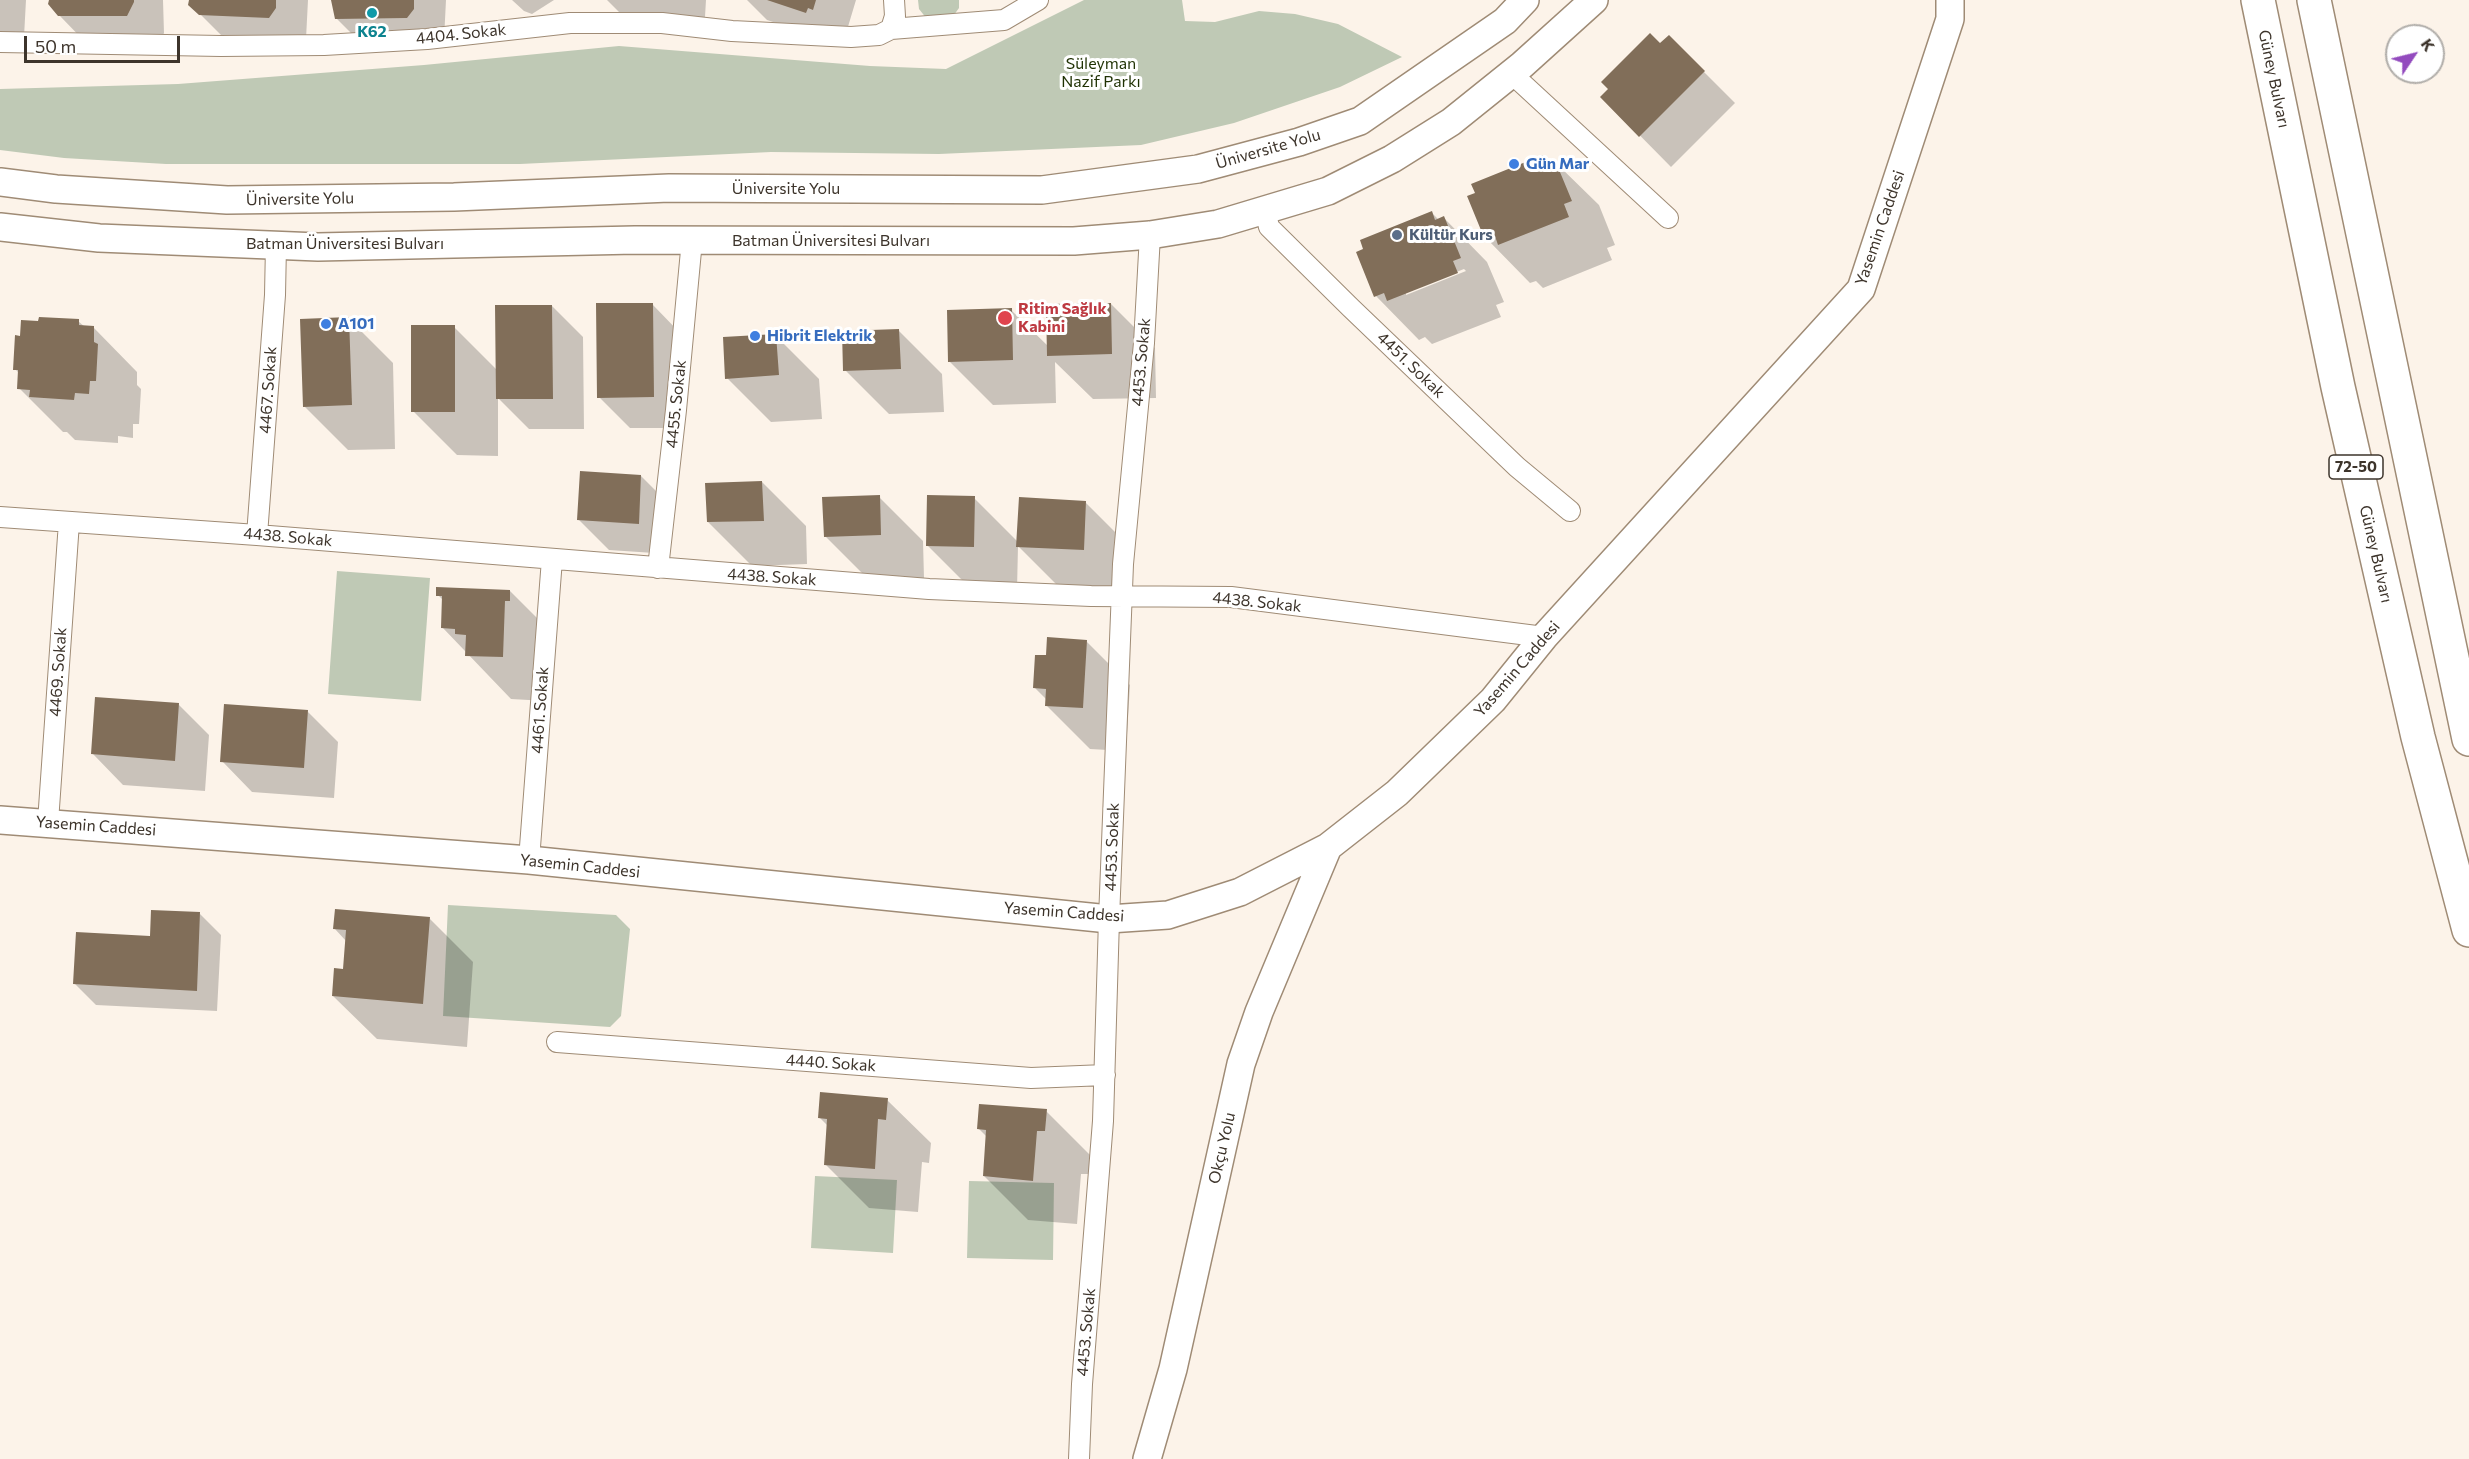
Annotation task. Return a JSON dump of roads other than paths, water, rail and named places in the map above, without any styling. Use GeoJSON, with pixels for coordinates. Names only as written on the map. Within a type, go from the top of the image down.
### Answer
{"type":"FeatureCollection","features":[{"type":"Feature","properties":{"kind":"highway","name":"Güney Bulvarı"},"geometry":{"type":"LineString","coordinates":[[2258,0],[2338,387],[2418,737],[2469,930]]}},
{"type":"Feature","properties":{"kind":"highway"},"geometry":{"type":"LineString","coordinates":[[2314,0],[2469,739]]}},
{"type":"Feature","properties":{"kind":"main road","name":"Üniversite Yolu"},"geometry":{"type":"LineString","coordinates":[[0,182],[56,189],[227,200],[454,197],[669,188],[1042,190],[1198,169],[1299,142],[1360,121],[1505,21],[1525,0]]}},
{"type":"Feature","properties":{"kind":"main road","name":"Batman Üniversitesi Bulvarı"},"geometry":{"type":"LineString","coordinates":[[0,227],[99,238],[318,247],[692,240],[1074,241],[1150,235],[1218,224],[1328,191],[1392,159],[1451,122],[1512,74],[1594,0]]}},
{"type":"Feature","properties":{"kind":"main road","name":"Yasemin Caddesi"},"geometry":{"type":"LineString","coordinates":[[0,820],[529,860],[1109,919],[1168,915],[1240,892],[1328,847],[1397,793],[1485,708],[1544,637],[1861,289],[1950,19],[1950,0]]}},
{"type":"Feature","properties":{"kind":"main road","name":"Okçu Yolu"},"geometry":{"type":"LineString","coordinates":[[1147,1459],[1173,1369],[1241,1064],[1259,1012],[1328,847]]}},
{"type":"Feature","properties":{"kind":"street"},"geometry":{"type":"LineString","coordinates":[[891,29],[895,16],[894,0]]}},
{"type":"Feature","properties":{"kind":"street","name":"4404. Sokak"},"geometry":{"type":"LineString","coordinates":[[0,42],[221,46],[324,45],[427,39],[570,23],[662,23],[732,31],[851,37],[879,34],[891,29],[1004,20],[1038,0]]}},
{"type":"Feature","properties":{"kind":"street"},"geometry":{"type":"LineString","coordinates":[[1512,74],[1668,218]]}},
{"type":"Feature","properties":{"kind":"street","name":"4451. Sokak"},"geometry":{"type":"LineString","coordinates":[[1265,210],[1269,227],[1351,308],[1517,467],[1570,511]]}},
{"type":"Feature","properties":{"kind":"street","name":"4453. Sokak"},"geometry":{"type":"LineString","coordinates":[[1079,1459],[1082,1384],[1104,1121],[1109,919],[1122,597],[1129,479],[1144,343],[1150,235]]}},
{"type":"Feature","properties":{"kind":"street","name":"4455. Sokak"},"geometry":{"type":"LineString","coordinates":[[658,568],[692,240]]}},
{"type":"Feature","properties":{"kind":"street","name":"4467. Sokak"},"geometry":{"type":"LineString","coordinates":[[257,535],[275,295],[276,245]]}},
{"type":"Feature","properties":{"kind":"street","name":"4438. Sokak"},"geometry":{"type":"LineString","coordinates":[[0,517],[257,535],[929,589],[1122,597],[1231,597],[1544,637]]}},
{"type":"Feature","properties":{"kind":"street","name":"4469. Sokak"},"geometry":{"type":"LineString","coordinates":[[48,822],[69,522]]}},
{"type":"Feature","properties":{"kind":"street","name":"4461. Sokak"},"geometry":{"type":"LineString","coordinates":[[529,860],[552,559]]}},
{"type":"Feature","properties":{"kind":"street","name":"4440. Sokak"},"geometry":{"type":"LineString","coordinates":[[557,1042],[1031,1078],[1105,1075]]}},
{"type":"Feature","properties":{"kind":"place","name":"K62"},"geometry":{"type":"Point","coordinates":[372,13]}},
{"type":"Feature","properties":{"kind":"place","name":"Gün Mar"},"geometry":{"type":"Point","coordinates":[1514,164]}},
{"type":"Feature","properties":{"kind":"place","name":"Kültür Kurs"},"geometry":{"type":"Point","coordinates":[1397,235]}},
{"type":"Feature","properties":{"kind":"place","name":"Ritim Sağlık Kabini"},"geometry":{"type":"Point","coordinates":[1005,318]}},
{"type":"Feature","properties":{"kind":"place","name":"A101"},"geometry":{"type":"Point","coordinates":[326,324]}},
{"type":"Feature","properties":{"kind":"place","name":"Hibrit Elektrik"},"geometry":{"type":"Point","coordinates":[755,336]}},
{"type":"Feature","properties":{"kind":"park label","name":"Süleyman Nazif Parkı"},"geometry":{"type":"Point","coordinates":[1101,73]}}]}
